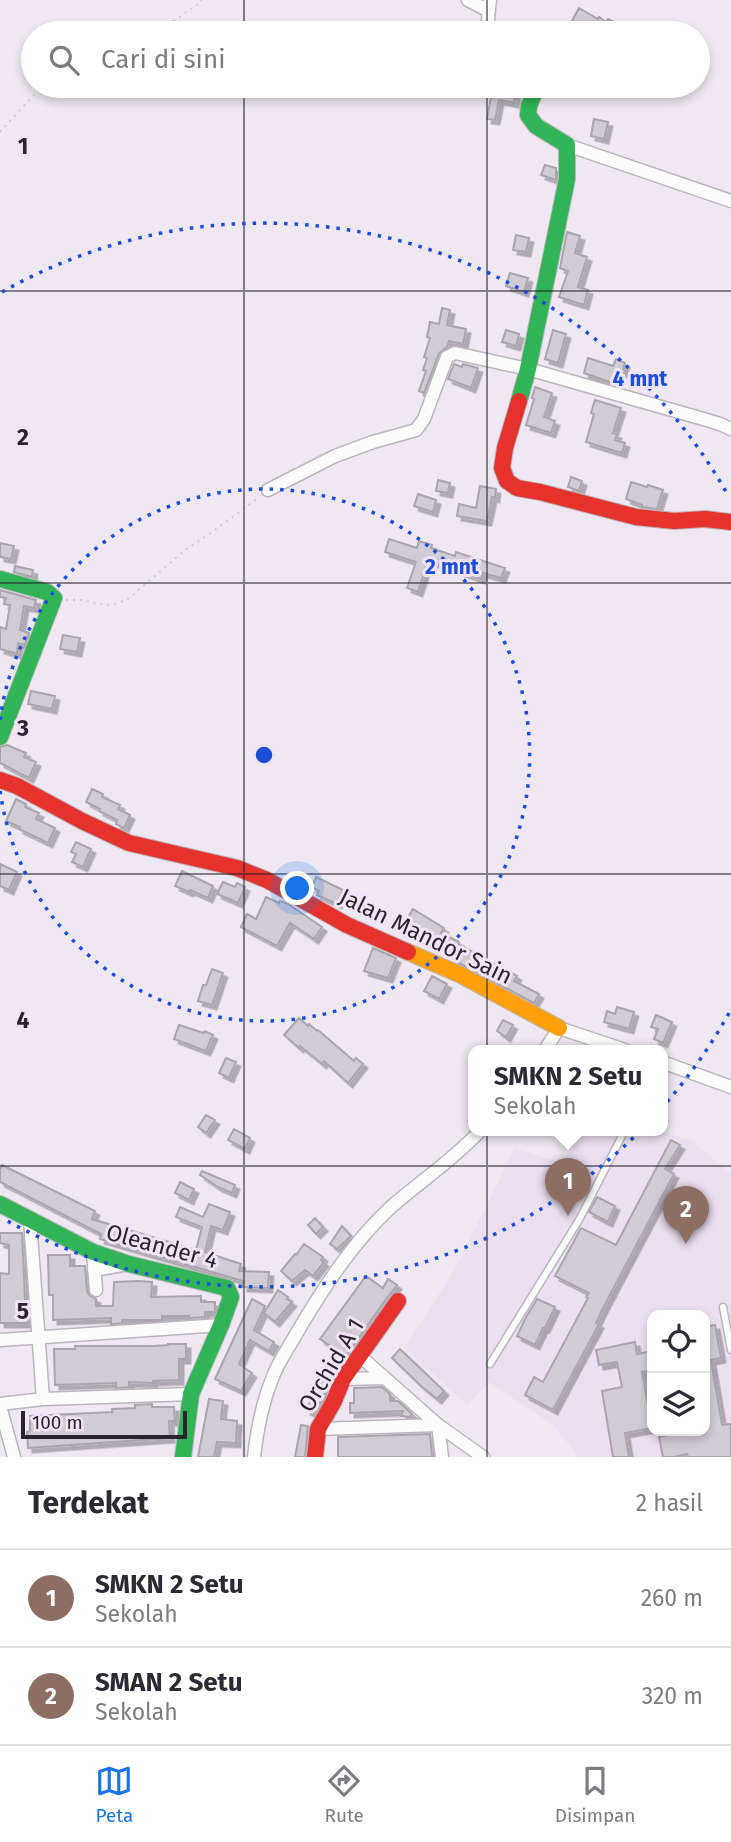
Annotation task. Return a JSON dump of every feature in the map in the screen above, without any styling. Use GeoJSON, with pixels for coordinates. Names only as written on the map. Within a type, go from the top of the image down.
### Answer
{"type":"FeatureCollection","features":[{"type":"Feature","properties":{"kind":"street"},"geometry":{"type":"LineString","coordinates":[[468,0],[489,5]]}},
{"type":"Feature","properties":{"kind":"street"},"geometry":{"type":"LineString","coordinates":[[532,98],[528,115],[530,119],[536,126],[567,145],[731,201]]}},
{"type":"Feature","properties":{"kind":"street"},"geometry":{"type":"LineString","coordinates":[[567,145],[566,179],[528,369],[505,448],[502,468],[507,481],[512,486],[636,517],[731,522]]}},
{"type":"Feature","properties":{"kind":"street"},"geometry":{"type":"LineString","coordinates":[[268,490],[335,456],[416,430],[424,419],[447,357],[460,353],[528,369],[731,429]]}},
{"type":"Feature","properties":{"kind":"street"},"geometry":{"type":"LineString","coordinates":[[0,579],[47,592],[53,596],[54,601],[0,737]]}},
{"type":"Feature","properties":{"kind":"street","name":"Jalan Mandor Sain"},"geometry":{"type":"LineString","coordinates":[[0,780],[129,843],[237,868],[267,880],[347,925],[461,975],[559,1028]]}},
{"type":"Feature","properties":{"kind":"street"},"geometry":{"type":"LineString","coordinates":[[548,1045],[559,1028],[610,1045]]}},
{"type":"Feature","properties":{"kind":"street"},"geometry":{"type":"LineString","coordinates":[[668,1064],[731,1087]]}},
{"type":"Feature","properties":{"kind":"street"},"geometry":{"type":"LineString","coordinates":[[254,1457],[256,1434],[273,1376],[307,1314],[334,1274],[392,1206],[475,1136]]}},
{"type":"Feature","properties":{"kind":"street","name":"Oleander 4"},"geometry":{"type":"LineString","coordinates":[[0,1204],[93,1252],[129,1264],[227,1288],[230,1292],[231,1297],[221,1325],[191,1394],[183,1457]]}},
{"type":"Feature","properties":{"kind":"street"},"geometry":{"type":"LineString","coordinates":[[30,1220],[43,1399]]}},
{"type":"Feature","properties":{"kind":"street"},"geometry":{"type":"LineString","coordinates":[[93,1252],[96,1290]]}},
{"type":"Feature","properties":{"kind":"street"},"geometry":{"type":"LineString","coordinates":[[94,1270],[129,1264]]}},
{"type":"Feature","properties":{"kind":"street","name":"Orchid A 1"},"geometry":{"type":"LineString","coordinates":[[315,1457],[318,1429],[343,1379],[398,1301]]}},
{"type":"Feature","properties":{"kind":"street"},"geometry":{"type":"LineString","coordinates":[[0,1340],[221,1325]]}},
{"type":"Feature","properties":{"kind":"street"},"geometry":{"type":"LineString","coordinates":[[360,1356],[438,1424],[483,1457]]}},
{"type":"Feature","properties":{"kind":"street"},"geometry":{"type":"LineString","coordinates":[[343,1379],[385,1378]]}},
{"type":"Feature","properties":{"kind":"street"},"geometry":{"type":"LineString","coordinates":[[14,1457],[0,1405],[43,1399],[191,1394]]}},
{"type":"Feature","properties":{"kind":"street"},"geometry":{"type":"LineString","coordinates":[[318,1429],[438,1424]]}},
{"type":"Feature","properties":{"kind":"street"},"geometry":{"type":"LineString","coordinates":[[438,1424],[442,1457]]}},
{"type":"Feature","properties":{"kind":"street"},"geometry":{"type":"LineString","coordinates":[[176,1457],[183,1457]]}},
{"type":"Feature","properties":{"kind":"lane"},"geometry":{"type":"LineString","coordinates":[[490,1364],[579,1220],[622,1136]]}},
{"type":"Feature","properties":{"kind":"lane"},"geometry":{"type":"LineString","coordinates":[[723,1307],[731,1350]]}},
{"type":"Feature","properties":{"kind":"path"},"geometry":{"type":"LineString","coordinates":[[173,21],[201,0]]}},
{"type":"Feature","properties":{"kind":"path"},"geometry":{"type":"LineString","coordinates":[[0,132],[31,98]]}},
{"type":"Feature","properties":{"kind":"path"},"geometry":{"type":"LineString","coordinates":[[54,601],[84,600],[111,605],[127,600],[185,550],[268,490]]}},
{"type":"Feature","properties":{"kind":"shaded area"},"geometry":{"type":"Polygon","coordinates":[[[668,1134],[693,1141],[731,1174],[731,1457],[579,1457],[552,1424],[489,1382],[467,1405],[404,1347],[454,1271],[515,1148],[555,1161],[567,1155],[576,1136],[668,1134]]]}},
{"type":"Feature","properties":{"kind":"building"},"geometry":{"type":"Polygon","coordinates":[[[579,8],[605,21],[572,21],[579,8]]]}},
{"type":"Feature","properties":{"kind":"building"},"geometry":{"type":"Polygon","coordinates":[[[491,98],[515,98],[514,103],[499,100],[495,120],[487,119],[491,98]]]}},
{"type":"Feature","properties":{"kind":"building"},"geometry":{"type":"Polygon","coordinates":[[[594,119],[608,122],[604,139],[591,136],[594,119]]]}},
{"type":"Feature","properties":{"kind":"building"},"geometry":{"type":"Polygon","coordinates":[[[545,165],[556,168],[556,180],[541,175],[545,165]]]}},
{"type":"Feature","properties":{"kind":"building"},"geometry":{"type":"Polygon","coordinates":[[[567,232],[580,236],[575,253],[587,257],[578,287],[588,290],[584,305],[559,297],[568,271],[560,268],[567,232]]]}},
{"type":"Feature","properties":{"kind":"building"},"geometry":{"type":"Polygon","coordinates":[[[516,235],[529,238],[526,252],[513,250],[516,235]]]}},
{"type":"Feature","properties":{"kind":"building"},"geometry":{"type":"Polygon","coordinates":[[[510,273],[528,278],[524,292],[506,286],[510,273]]]}},
{"type":"Feature","properties":{"kind":"building"},"geometry":{"type":"Polygon","coordinates":[[[442,308],[450,310],[447,325],[466,329],[463,344],[449,341],[447,347],[439,353],[424,393],[419,391],[426,371],[423,370],[427,358],[424,357],[430,338],[427,337],[430,322],[439,324],[442,308]]]}},
{"type":"Feature","properties":{"kind":"building"},"geometry":{"type":"Polygon","coordinates":[[[506,330],[519,334],[516,346],[502,342],[506,330]]]}},
{"type":"Feature","properties":{"kind":"building"},"geometry":{"type":"Polygon","coordinates":[[[553,330],[566,334],[558,363],[545,359],[553,330]]]}},
{"type":"Feature","properties":{"kind":"building"},"geometry":{"type":"Polygon","coordinates":[[[588,358],[613,366],[616,359],[625,363],[618,385],[584,373],[588,358]]]}},
{"type":"Feature","properties":{"kind":"building"},"geometry":{"type":"Polygon","coordinates":[[[454,364],[478,368],[471,388],[448,379],[454,364]]]}},
{"type":"Feature","properties":{"kind":"building"},"geometry":{"type":"Polygon","coordinates":[[[535,387],[552,393],[544,417],[555,421],[551,433],[526,425],[535,387]]]}},
{"type":"Feature","properties":{"kind":"building"},"geometry":{"type":"Polygon","coordinates":[[[595,400],[621,408],[613,433],[617,434],[615,440],[625,443],[622,453],[586,442],[595,400]]]}},
{"type":"Feature","properties":{"kind":"building"},"geometry":{"type":"Polygon","coordinates":[[[571,477],[582,481],[579,491],[568,487],[571,477]]]}},
{"type":"Feature","properties":{"kind":"building"},"geometry":{"type":"Polygon","coordinates":[[[438,480],[450,483],[448,493],[436,491],[438,480]]]}},
{"type":"Feature","properties":{"kind":"building"},"geometry":{"type":"Polygon","coordinates":[[[631,482],[663,490],[657,509],[642,507],[626,499],[631,482]]]}},
{"type":"Feature","properties":{"kind":"building"},"geometry":{"type":"Polygon","coordinates":[[[480,486],[496,489],[487,521],[457,516],[459,504],[476,508],[480,486]]]}},
{"type":"Feature","properties":{"kind":"building"},"geometry":{"type":"Polygon","coordinates":[[[418,494],[436,500],[433,512],[414,506],[418,494]]]}},
{"type":"Feature","properties":{"kind":"building"},"geometry":{"type":"Polygon","coordinates":[[[389,539],[417,548],[419,541],[455,556],[456,552],[505,568],[501,578],[483,573],[481,579],[428,561],[418,592],[407,588],[416,562],[385,552],[389,539]]]}},
{"type":"Feature","properties":{"kind":"building"},"geometry":{"type":"Polygon","coordinates":[[[0,543],[14,546],[11,559],[0,557],[0,543]]]}},
{"type":"Feature","properties":{"kind":"building"},"geometry":{"type":"Polygon","coordinates":[[[15,566],[33,570],[32,577],[14,572],[15,566]]]}},
{"type":"Feature","properties":{"kind":"building"},"geometry":{"type":"Polygon","coordinates":[[[0,590],[36,600],[34,608],[24,606],[20,630],[29,633],[25,645],[18,643],[17,654],[0,649],[0,627],[6,629],[10,605],[4,604],[6,598],[0,597],[0,590]]]}},
{"type":"Feature","properties":{"kind":"building"},"geometry":{"type":"Polygon","coordinates":[[[63,635],[80,638],[77,652],[60,649],[63,635]]]}},
{"type":"Feature","properties":{"kind":"building"},"geometry":{"type":"Polygon","coordinates":[[[31,691],[55,696],[52,709],[28,704],[31,691]]]}},
{"type":"Feature","properties":{"kind":"building"},"geometry":{"type":"Polygon","coordinates":[[[7,745],[26,753],[24,757],[36,762],[29,778],[0,763],[0,747],[7,745]]]}},
{"type":"Feature","properties":{"kind":"building"},"geometry":{"type":"Polygon","coordinates":[[[92,789],[120,805],[118,809],[130,815],[124,828],[116,824],[117,820],[86,802],[92,789]]]}},
{"type":"Feature","properties":{"kind":"building"},"geometry":{"type":"Polygon","coordinates":[[[16,799],[26,804],[25,807],[39,813],[36,819],[55,828],[48,843],[6,821],[16,799]]]}},
{"type":"Feature","properties":{"kind":"building"},"geometry":{"type":"Polygon","coordinates":[[[76,842],[91,849],[83,867],[72,862],[76,854],[71,852],[76,842]]]}},
{"type":"Feature","properties":{"kind":"building"},"geometry":{"type":"Polygon","coordinates":[[[0,864],[17,872],[9,890],[0,886],[0,864]]]}},
{"type":"Feature","properties":{"kind":"building"},"geometry":{"type":"Polygon","coordinates":[[[182,871],[213,886],[208,898],[175,886],[182,871]]]}},
{"type":"Feature","properties":{"kind":"building"},"geometry":{"type":"Polygon","coordinates":[[[316,877],[343,890],[337,904],[317,895],[319,891],[312,887],[316,877]]]}},
{"type":"Feature","properties":{"kind":"building"},"geometry":{"type":"Polygon","coordinates":[[[223,882],[235,887],[237,883],[245,887],[238,903],[217,894],[223,882]]]}},
{"type":"Feature","properties":{"kind":"building"},"geometry":{"type":"Polygon","coordinates":[[[266,897],[288,904],[322,927],[314,939],[290,923],[277,946],[241,927],[247,914],[256,919],[266,897]]]}},
{"type":"Feature","properties":{"kind":"building"},"geometry":{"type":"Polygon","coordinates":[[[413,909],[444,928],[441,933],[459,942],[458,944],[517,976],[514,981],[539,994],[534,1003],[455,961],[458,956],[403,926],[413,909]]]}},
{"type":"Feature","properties":{"kind":"building"},"geometry":{"type":"Polygon","coordinates":[[[373,948],[396,958],[388,978],[364,971],[373,948]]]}},
{"type":"Feature","properties":{"kind":"building"},"geometry":{"type":"Polygon","coordinates":[[[212,969],[223,973],[212,1005],[198,1001],[212,969]]]}},
{"type":"Feature","properties":{"kind":"building"},"geometry":{"type":"Polygon","coordinates":[[[432,976],[447,984],[439,999],[424,991],[432,976]]]}},
{"type":"Feature","properties":{"kind":"building"},"geometry":{"type":"Polygon","coordinates":[[[617,1007],[634,1012],[629,1029],[604,1022],[607,1011],[615,1014],[617,1007]]]}},
{"type":"Feature","properties":{"kind":"building"},"geometry":{"type":"Polygon","coordinates":[[[656,1015],[672,1022],[663,1043],[654,1039],[658,1029],[651,1027],[656,1015]]]}},
{"type":"Feature","properties":{"kind":"building"},"geometry":{"type":"Polygon","coordinates":[[[299,1018],[318,1030],[354,1061],[356,1058],[363,1064],[348,1083],[324,1061],[322,1064],[284,1035],[299,1018]]]}},
{"type":"Feature","properties":{"kind":"building"},"geometry":{"type":"Polygon","coordinates":[[[503,1020],[513,1025],[506,1037],[497,1031],[503,1020]]]}},
{"type":"Feature","properties":{"kind":"building"},"geometry":{"type":"Polygon","coordinates":[[[179,1025],[213,1035],[206,1051],[174,1039],[179,1025]]]}},
{"type":"Feature","properties":{"kind":"building"},"geometry":{"type":"Polygon","coordinates":[[[226,1058],[236,1062],[229,1078],[219,1073],[226,1058]]]}},
{"type":"Feature","properties":{"kind":"building"},"geometry":{"type":"Polygon","coordinates":[[[206,1115],[215,1120],[206,1133],[198,1127],[206,1115]]]}},
{"type":"Feature","properties":{"kind":"building"},"geometry":{"type":"Polygon","coordinates":[[[234,1129],[250,1138],[245,1149],[228,1140],[234,1129]]]}},
{"type":"Feature","properties":{"kind":"building"},"geometry":{"type":"Polygon","coordinates":[[[671,1140],[680,1145],[665,1169],[674,1174],[553,1410],[525,1395],[534,1377],[543,1382],[589,1293],[555,1276],[581,1228],[616,1245],[671,1140]]]}},
{"type":"Feature","properties":{"kind":"building"},"geometry":{"type":"Polygon","coordinates":[[[2,1165],[95,1211],[92,1219],[196,1250],[202,1227],[176,1217],[180,1207],[203,1217],[209,1204],[230,1212],[223,1230],[211,1226],[205,1252],[241,1264],[239,1271],[269,1272],[268,1288],[243,1287],[243,1281],[100,1239],[101,1234],[0,1182],[2,1165]]]}},
{"type":"Feature","properties":{"kind":"building"},"geometry":{"type":"Polygon","coordinates":[[[202,1171],[235,1185],[232,1193],[200,1175],[202,1171]]]}},
{"type":"Feature","properties":{"kind":"building"},"geometry":{"type":"Polygon","coordinates":[[[180,1182],[194,1189],[189,1200],[175,1193],[180,1182]]]}},
{"type":"Feature","properties":{"kind":"building"},"geometry":{"type":"Polygon","coordinates":[[[597,1197],[615,1206],[608,1222],[589,1212],[597,1197]]]}},
{"type":"Feature","properties":{"kind":"building"},"geometry":{"type":"Polygon","coordinates":[[[315,1218],[323,1227],[316,1234],[308,1225],[315,1218]]]}},
{"type":"Feature","properties":{"kind":"building"},"geometry":{"type":"Polygon","coordinates":[[[342,1226],[351,1236],[337,1249],[330,1244],[342,1226]]]}},
{"type":"Feature","properties":{"kind":"building"},"geometry":{"type":"Polygon","coordinates":[[[0,1233],[22,1233],[28,1323],[0,1323],[0,1273],[9,1274],[9,1245],[0,1243],[0,1233]]]}},
{"type":"Feature","properties":{"kind":"building"},"geometry":{"type":"Polygon","coordinates":[[[304,1244],[323,1257],[321,1260],[324,1262],[313,1276],[305,1270],[292,1281],[281,1271],[304,1244]]]}},
{"type":"Feature","properties":{"kind":"building"},"geometry":{"type":"Polygon","coordinates":[[[48,1255],[70,1255],[70,1266],[85,1266],[87,1291],[96,1299],[96,1306],[113,1306],[114,1282],[139,1281],[152,1282],[151,1297],[201,1296],[201,1302],[215,1302],[215,1312],[205,1312],[205,1317],[162,1316],[162,1320],[122,1320],[122,1323],[113,1324],[111,1318],[53,1320],[48,1255]]]}},
{"type":"Feature","properties":{"kind":"building"},"geometry":{"type":"Polygon","coordinates":[[[366,1276],[383,1288],[388,1279],[397,1285],[334,1373],[315,1414],[306,1410],[325,1369],[338,1351],[320,1339],[366,1276]]]}},
{"type":"Feature","properties":{"kind":"building"},"geometry":{"type":"Polygon","coordinates":[[[278,1290],[292,1302],[275,1322],[264,1313],[278,1290]]]}},
{"type":"Feature","properties":{"kind":"building"},"geometry":{"type":"Polygon","coordinates":[[[252,1299],[265,1306],[254,1330],[274,1342],[269,1351],[250,1340],[239,1364],[252,1373],[241,1391],[215,1379],[252,1299]]]}},
{"type":"Feature","properties":{"kind":"building"},"geometry":{"type":"Polygon","coordinates":[[[537,1299],[555,1307],[535,1345],[517,1336],[537,1299]]]}},
{"type":"Feature","properties":{"kind":"building"},"geometry":{"type":"Polygon","coordinates":[[[715,1325],[721,1358],[711,1360],[722,1425],[731,1424],[731,1457],[688,1457],[687,1454],[663,1457],[659,1437],[710,1436],[710,1326],[715,1325]]]}},
{"type":"Feature","properties":{"kind":"building"},"geometry":{"type":"Polygon","coordinates":[[[635,1342],[637,1354],[647,1352],[647,1371],[642,1372],[647,1400],[647,1429],[625,1433],[629,1457],[613,1457],[602,1391],[622,1387],[617,1362],[599,1365],[596,1350],[635,1342]]]}},
{"type":"Feature","properties":{"kind":"building"},"geometry":{"type":"Polygon","coordinates":[[[186,1344],[186,1359],[179,1359],[179,1380],[129,1382],[129,1387],[116,1388],[116,1383],[55,1385],[54,1349],[186,1344]]]}},
{"type":"Feature","properties":{"kind":"building"},"geometry":{"type":"Polygon","coordinates":[[[400,1349],[444,1391],[437,1399],[392,1358],[400,1349]]]}},
{"type":"Feature","properties":{"kind":"building"},"geometry":{"type":"Polygon","coordinates":[[[382,1387],[390,1394],[390,1401],[398,1401],[412,1414],[410,1417],[401,1416],[403,1411],[350,1413],[350,1403],[354,1403],[354,1388],[382,1387]]]}},
{"type":"Feature","properties":{"kind":"building"},"geometry":{"type":"Polygon","coordinates":[[[209,1399],[223,1401],[221,1419],[237,1421],[236,1443],[217,1442],[214,1457],[198,1457],[209,1399]]]}},
{"type":"Feature","properties":{"kind":"building"},"geometry":{"type":"Polygon","coordinates":[[[152,1404],[152,1407],[174,1407],[175,1421],[169,1421],[170,1438],[28,1448],[30,1416],[112,1412],[112,1409],[152,1404]]]}},
{"type":"Feature","properties":{"kind":"building"},"geometry":{"type":"Polygon","coordinates":[[[301,1425],[308,1426],[305,1457],[295,1457],[301,1425]]]}},
{"type":"Feature","properties":{"kind":"building"},"geometry":{"type":"Polygon","coordinates":[[[430,1434],[432,1457],[338,1457],[338,1437],[430,1434]]]}},
{"type":"Feature","properties":{"kind":"traffic: fast"},"geometry":{"type":"LineString","coordinates":[[519,401],[567,179],[567,145],[536,126],[528,115],[532,98]]}},
{"type":"Feature","properties":{"kind":"traffic: fast"},"geometry":{"type":"LineString","coordinates":[[0,579],[47,592],[54,598],[0,737]]}},
{"type":"Feature","properties":{"kind":"traffic: fast"},"geometry":{"type":"LineString","coordinates":[[0,1204],[93,1252],[129,1264],[227,1288],[231,1297],[191,1394],[183,1457]]}},
{"type":"Feature","properties":{"kind":"traffic: slow"},"geometry":{"type":"LineString","coordinates":[[408,952],[461,975],[559,1028]]}},
{"type":"Feature","properties":{"kind":"traffic: jam"},"geometry":{"type":"LineString","coordinates":[[519,401],[502,468],[507,481],[517,488],[636,517],[731,522]]}},
{"type":"Feature","properties":{"kind":"traffic: jam"},"geometry":{"type":"LineString","coordinates":[[0,780],[129,843],[237,868],[267,880],[347,925],[408,952]]}},
{"type":"Feature","properties":{"kind":"traffic: jam"},"geometry":{"type":"LineString","coordinates":[[315,1457],[318,1429],[343,1379],[398,1301]]}},
{"type":"Feature","properties":{"kind":"place","name":"SMKN 2 Setu"},"geometry":{"type":"Point","coordinates":[568,1216]}},
{"type":"Feature","properties":{"kind":"place","name":"SMAN 2 Setu"},"geometry":{"type":"Point","coordinates":[686,1244]}}]}
